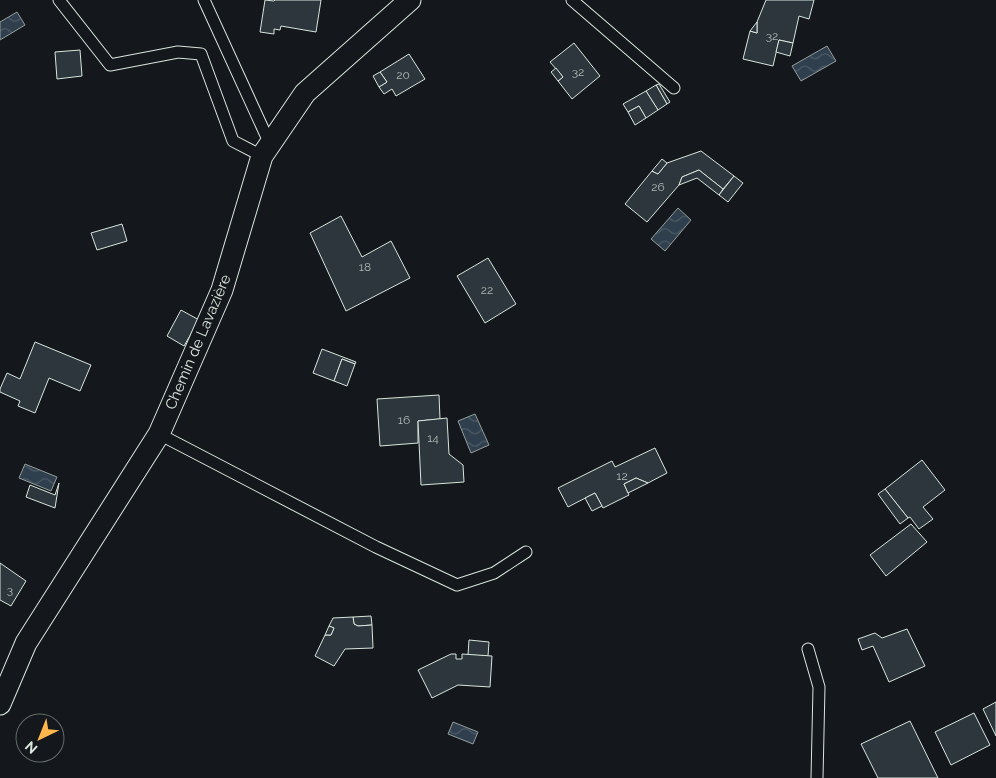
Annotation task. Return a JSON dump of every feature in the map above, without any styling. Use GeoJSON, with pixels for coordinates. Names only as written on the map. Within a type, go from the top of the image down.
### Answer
{"type":"FeatureCollection","features":[{"type":"Feature","properties":{"kind":"street","name":"Chemin de Lavazière"},"geometry":{"type":"LineString","coordinates":[[0,704],[26,643],[159,434],[222,290],[266,150],[305,93],[410,0]]}},
{"type":"Feature","properties":{"kind":"lane"},"geometry":{"type":"LineString","coordinates":[[59,0],[110,64],[178,52],[201,54],[233,141],[266,150]]}},
{"type":"Feature","properties":{"kind":"lane"},"geometry":{"type":"LineString","coordinates":[[204,0],[266,150]]}},
{"type":"Feature","properties":{"kind":"lane"},"geometry":{"type":"LineString","coordinates":[[572,0],[674,88]]}},
{"type":"Feature","properties":{"kind":"lane"},"geometry":{"type":"LineString","coordinates":[[159,434],[376,547],[457,585],[494,573],[526,552]]}},
{"type":"Feature","properties":{"kind":"lane"},"geometry":{"type":"LineString","coordinates":[[808,649],[819,687],[817,778]]}},
{"type":"Feature","properties":{"kind":"water"},"geometry":{"type":"Polygon","coordinates":[[[17,12],[25,25],[0,40],[0,22],[17,12]]]}},
{"type":"Feature","properties":{"kind":"water"},"geometry":{"type":"Polygon","coordinates":[[[827,46],[836,61],[801,81],[792,66],[827,46]]]}},
{"type":"Feature","properties":{"kind":"water"},"geometry":{"type":"Polygon","coordinates":[[[678,208],[691,220],[665,251],[651,239],[678,208]]]}},
{"type":"Feature","properties":{"kind":"water"},"geometry":{"type":"Polygon","coordinates":[[[475,414],[489,445],[471,453],[458,421],[475,414]]]}},
{"type":"Feature","properties":{"kind":"water"},"geometry":{"type":"Polygon","coordinates":[[[25,464],[57,477],[51,491],[19,478],[25,464]]]}},
{"type":"Feature","properties":{"kind":"water"},"geometry":{"type":"Polygon","coordinates":[[[453,722],[478,732],[473,744],[448,734],[453,722]]]}},
{"type":"Feature","properties":{"kind":"building"},"geometry":{"type":"Polygon","coordinates":[[[265,0],[321,0],[316,32],[281,26],[280,30],[274,29],[274,34],[260,32],[265,0]]]}},
{"type":"Feature","properties":{"kind":"building"},"geometry":{"type":"Polygon","coordinates":[[[766,0],[814,0],[809,19],[799,16],[793,43],[779,40],[773,66],[743,59],[750,31],[757,33],[757,22],[766,0]]]}},
{"type":"Feature","properties":{"kind":"building"},"geometry":{"type":"Polygon","coordinates":[[[757,22],[757,33],[750,31],[757,22]]]}},
{"type":"Feature","properties":{"kind":"building"},"geometry":{"type":"Polygon","coordinates":[[[779,40],[793,43],[790,56],[776,52],[779,40]]]}},
{"type":"Feature","properties":{"kind":"building"},"geometry":{"type":"Polygon","coordinates":[[[574,43],[600,76],[572,99],[558,81],[563,77],[550,62],[574,43]]]}},
{"type":"Feature","properties":{"kind":"building"},"geometry":{"type":"Polygon","coordinates":[[[80,50],[82,76],[57,79],[55,52],[80,50]]]}},
{"type":"Feature","properties":{"kind":"building"},"geometry":{"type":"Polygon","coordinates":[[[409,54],[425,79],[396,96],[392,89],[384,94],[379,87],[387,82],[380,72],[409,54]]]}},
{"type":"Feature","properties":{"kind":"building"},"geometry":{"type":"Polygon","coordinates":[[[556,68],[563,77],[558,81],[551,72],[556,68]]]}},
{"type":"Feature","properties":{"kind":"building"},"geometry":{"type":"Polygon","coordinates":[[[380,72],[387,82],[379,87],[373,76],[380,72]]]}},
{"type":"Feature","properties":{"kind":"building"},"geometry":{"type":"Polygon","coordinates":[[[659,84],[670,102],[667,104],[656,85],[659,84]]]}},
{"type":"Feature","properties":{"kind":"building"},"geometry":{"type":"Polygon","coordinates":[[[656,85],[667,104],[658,110],[646,91],[656,85]]]}},
{"type":"Feature","properties":{"kind":"building"},"geometry":{"type":"Polygon","coordinates":[[[646,91],[658,110],[646,118],[639,106],[628,112],[623,104],[646,91]]]}},
{"type":"Feature","properties":{"kind":"building"},"geometry":{"type":"Polygon","coordinates":[[[639,106],[646,118],[635,125],[628,112],[639,106]]]}},
{"type":"Feature","properties":{"kind":"building"},"geometry":{"type":"Polygon","coordinates":[[[701,151],[734,176],[723,189],[699,170],[682,177],[679,185],[647,222],[625,204],[652,171],[658,174],[667,163],[701,151]]]}},
{"type":"Feature","properties":{"kind":"building"},"geometry":{"type":"Polygon","coordinates":[[[662,159],[667,163],[658,174],[652,171],[662,159]]]}},
{"type":"Feature","properties":{"kind":"building"},"geometry":{"type":"Polygon","coordinates":[[[699,170],[723,189],[719,195],[697,178],[679,185],[682,177],[699,170]]]}},
{"type":"Feature","properties":{"kind":"building"},"geometry":{"type":"Polygon","coordinates":[[[734,176],[743,183],[728,202],[719,195],[734,176]]]}},
{"type":"Feature","properties":{"kind":"building"},"geometry":{"type":"Polygon","coordinates":[[[341,216],[362,257],[391,241],[410,278],[346,311],[310,233],[341,216]]]}},
{"type":"Feature","properties":{"kind":"building"},"geometry":{"type":"Polygon","coordinates":[[[122,224],[127,241],[97,250],[91,233],[122,224]]]}},
{"type":"Feature","properties":{"kind":"building"},"geometry":{"type":"Polygon","coordinates":[[[488,258],[516,304],[485,323],[457,276],[488,258]]]}},
{"type":"Feature","properties":{"kind":"building"},"geometry":{"type":"Polygon","coordinates":[[[181,310],[199,320],[184,346],[167,336],[181,310]]]}},
{"type":"Feature","properties":{"kind":"building"},"geometry":{"type":"Polygon","coordinates":[[[35,342],[91,365],[80,391],[49,378],[35,413],[18,406],[20,401],[0,392],[0,389],[7,373],[20,379],[35,342]]]}},
{"type":"Feature","properties":{"kind":"building"},"geometry":{"type":"Polygon","coordinates":[[[322,349],[356,362],[355,364],[342,359],[334,381],[313,373],[322,349]]]}},
{"type":"Feature","properties":{"kind":"building"},"geometry":{"type":"Polygon","coordinates":[[[342,359],[355,364],[347,386],[334,381],[342,359]]]}},
{"type":"Feature","properties":{"kind":"building"},"geometry":{"type":"Polygon","coordinates":[[[439,395],[440,419],[418,421],[418,443],[380,446],[377,399],[439,395]]]}},
{"type":"Feature","properties":{"kind":"building"},"geometry":{"type":"Polygon","coordinates":[[[447,418],[449,454],[463,465],[464,482],[421,485],[418,421],[447,418]]]}},
{"type":"Feature","properties":{"kind":"building"},"geometry":{"type":"Polygon","coordinates":[[[655,448],[667,473],[648,483],[636,478],[624,484],[629,495],[603,508],[595,493],[568,507],[558,488],[612,461],[615,467],[655,448]]]}},
{"type":"Feature","properties":{"kind":"building"},"geometry":{"type":"Polygon","coordinates":[[[922,460],[945,490],[923,507],[933,519],[919,529],[885,489],[922,460]]]}},
{"type":"Feature","properties":{"kind":"building"},"geometry":{"type":"Polygon","coordinates":[[[636,478],[648,483],[628,493],[624,484],[636,478]]]}},
{"type":"Feature","properties":{"kind":"building"},"geometry":{"type":"Polygon","coordinates":[[[59,483],[55,508],[26,497],[30,485],[55,495],[59,483]]]}},
{"type":"Feature","properties":{"kind":"building"},"geometry":{"type":"Polygon","coordinates":[[[885,489],[908,518],[900,524],[878,494],[885,489]]]}},
{"type":"Feature","properties":{"kind":"building"},"geometry":{"type":"Polygon","coordinates":[[[595,493],[602,506],[592,511],[585,498],[595,493]]]}},
{"type":"Feature","properties":{"kind":"building"},"geometry":{"type":"Polygon","coordinates":[[[911,524],[927,542],[886,576],[870,555],[911,524]]]}},
{"type":"Feature","properties":{"kind":"building"},"geometry":{"type":"Polygon","coordinates":[[[0,563],[26,581],[11,606],[0,600],[0,563]]]}},
{"type":"Feature","properties":{"kind":"building"},"geometry":{"type":"Polygon","coordinates":[[[371,616],[372,625],[358,626],[354,624],[353,617],[371,616]]]}},
{"type":"Feature","properties":{"kind":"building"},"geometry":{"type":"Polygon","coordinates":[[[353,617],[354,624],[358,626],[372,625],[373,648],[345,649],[334,666],[315,656],[325,635],[331,635],[334,628],[329,626],[333,618],[353,617]]]}},
{"type":"Feature","properties":{"kind":"building"},"geometry":{"type":"Polygon","coordinates":[[[329,626],[334,628],[331,635],[325,635],[329,626]]]}},
{"type":"Feature","properties":{"kind":"building"},"geometry":{"type":"Polygon","coordinates":[[[907,629],[925,666],[889,682],[873,646],[862,650],[858,639],[875,633],[882,638],[907,629]]]}},
{"type":"Feature","properties":{"kind":"building"},"geometry":{"type":"Polygon","coordinates":[[[469,640],[489,642],[488,656],[468,655],[469,640]]]}},
{"type":"Feature","properties":{"kind":"building"},"geometry":{"type":"Polygon","coordinates":[[[451,654],[456,654],[456,659],[462,659],[462,654],[492,656],[490,687],[458,685],[432,698],[418,670],[451,654]]]}},
{"type":"Feature","properties":{"kind":"building"},"geometry":{"type":"Polygon","coordinates":[[[996,702],[996,736],[983,709],[996,702]]]}},
{"type":"Feature","properties":{"kind":"building"},"geometry":{"type":"Polygon","coordinates":[[[974,713],[990,745],[951,765],[935,732],[974,713]]]}},
{"type":"Feature","properties":{"kind":"building"},"geometry":{"type":"Polygon","coordinates":[[[910,721],[938,778],[878,778],[861,744],[910,721]]]}}]}
